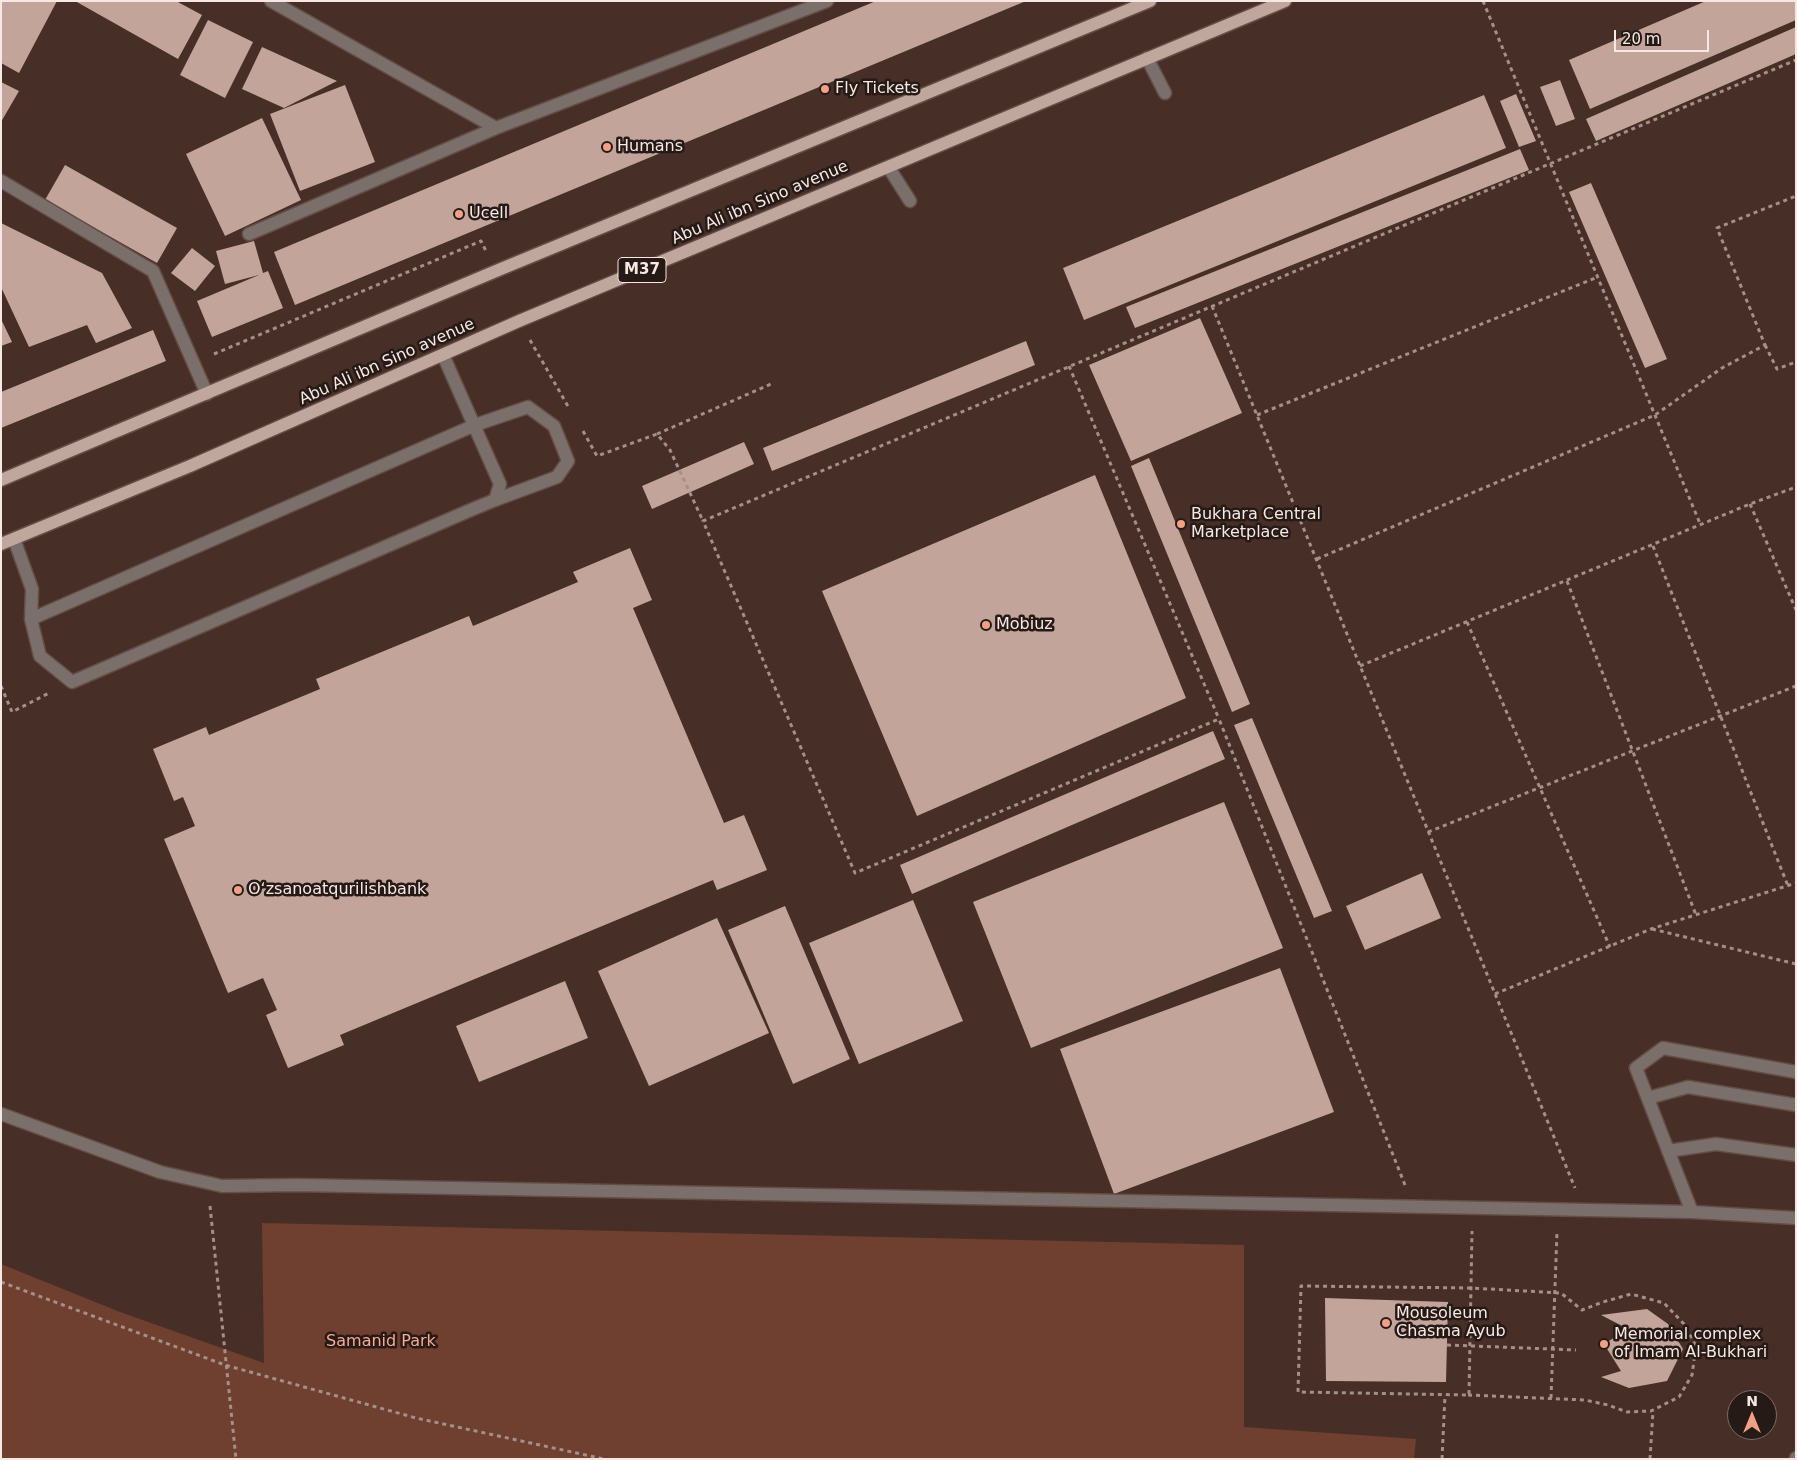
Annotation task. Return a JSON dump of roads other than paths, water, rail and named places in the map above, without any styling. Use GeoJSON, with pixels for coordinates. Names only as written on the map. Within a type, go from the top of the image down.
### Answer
{"type":"FeatureCollection","features":[{"type":"Feature","properties":{"kind":"main road"},"geometry":{"type":"LineString","coordinates":[[1,480],[895,105],[1150,1]]}},
{"type":"Feature","properties":{"kind":"main road","name":"Abu Ali ibn Sino avenue"},"geometry":{"type":"LineString","coordinates":[[1,544],[190,466],[443,354],[1285,1]]}},
{"type":"Feature","properties":{"kind":"lane"},"geometry":{"type":"LineString","coordinates":[[271,1],[496,128]]}},
{"type":"Feature","properties":{"kind":"lane"},"geometry":{"type":"LineString","coordinates":[[249,234],[496,128],[827,1]]}},
{"type":"Feature","properties":{"kind":"lane"},"geometry":{"type":"LineString","coordinates":[[1147,58],[1164,93]]}},
{"type":"Feature","properties":{"kind":"lane"},"geometry":{"type":"LineString","coordinates":[[889,168],[910,201]]}},
{"type":"Feature","properties":{"kind":"lane"},"geometry":{"type":"LineString","coordinates":[[1,180],[153,271],[207,394]]}},
{"type":"Feature","properties":{"kind":"lane"},"geometry":{"type":"LineString","coordinates":[[443,354],[500,484],[495,500]]}},
{"type":"Feature","properties":{"kind":"lane"},"geometry":{"type":"LineString","coordinates":[[14,539],[32,590],[31,619],[40,656],[72,682],[495,500],[557,477],[568,462],[554,426],[528,407],[475,425],[31,619]]}},
{"type":"Feature","properties":{"kind":"lane"},"geometry":{"type":"LineString","coordinates":[[1692,1212],[1636,1068],[1663,1048],[1796,1072]]}},
{"type":"Feature","properties":{"kind":"lane"},"geometry":{"type":"LineString","coordinates":[[1648,1098],[1688,1087],[1796,1105]]}},
{"type":"Feature","properties":{"kind":"lane"},"geometry":{"type":"LineString","coordinates":[[1,1114],[160,1172],[222,1186],[298,1185],[1558,1209],[1692,1212],[1796,1218]]}},
{"type":"Feature","properties":{"kind":"lane"},"geometry":{"type":"LineString","coordinates":[[1668,1151],[1716,1144],[1796,1154]]}},
{"type":"Feature","properties":{"kind":"place","name":"Fly Tickets"},"geometry":{"type":"Point","coordinates":[825,89]}},
{"type":"Feature","properties":{"kind":"place","name":"Humans"},"geometry":{"type":"Point","coordinates":[607,147]}},
{"type":"Feature","properties":{"kind":"place","name":"Ucell"},"geometry":{"type":"Point","coordinates":[459,214]}},
{"type":"Feature","properties":{"kind":"place","name":"Bukhara Central Marketplace"},"geometry":{"type":"Point","coordinates":[1181,524]}},
{"type":"Feature","properties":{"kind":"place","name":"Mobiuz"},"geometry":{"type":"Point","coordinates":[986,625]}},
{"type":"Feature","properties":{"kind":"place","name":"Oʻzsanoatqurilishbank"},"geometry":{"type":"Point","coordinates":[238,890]}},
{"type":"Feature","properties":{"kind":"place","name":"Mousoleum Chasma Ayub"},"geometry":{"type":"Point","coordinates":[1386,1323]}},
{"type":"Feature","properties":{"kind":"place","name":"Memorial complex of Imam Al-Bukhari"},"geometry":{"type":"Point","coordinates":[1604,1344]}},
{"type":"Feature","properties":{"kind":"park label","name":"Samanid Park"},"geometry":{"type":"Point","coordinates":[381,1342]}}]}
